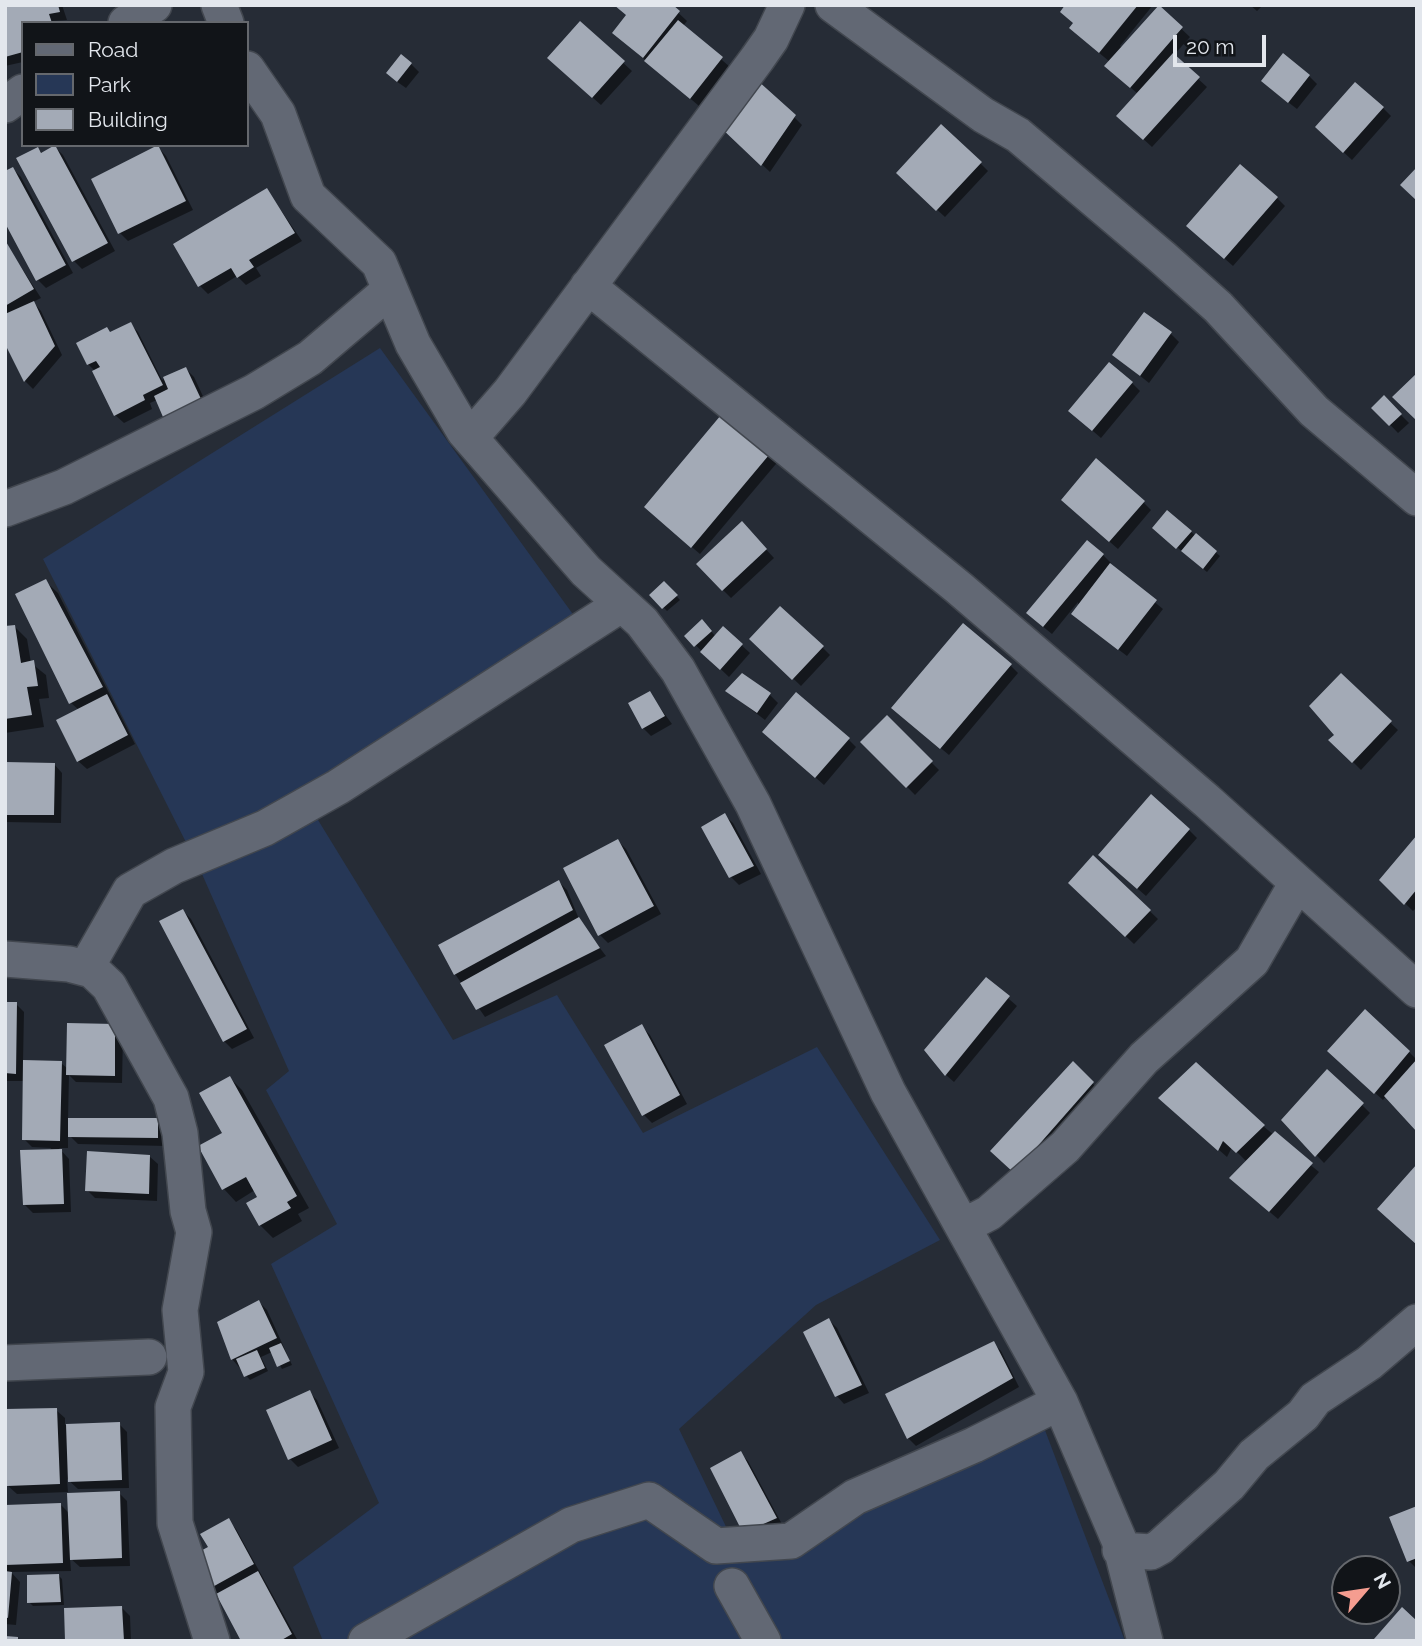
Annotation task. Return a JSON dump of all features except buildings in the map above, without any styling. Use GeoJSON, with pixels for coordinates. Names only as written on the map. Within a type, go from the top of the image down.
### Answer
{"type":"FeatureCollection","features":[{"type":"Feature","properties":{"kind":"street"},"geometry":{"type":"LineString","coordinates":[[129,21],[154,5]]}},
{"type":"Feature","properties":{"kind":"street"},"geometry":{"type":"LineString","coordinates":[[470,438],[510,392],[771,39],[787,5]]}},
{"type":"Feature","properties":{"kind":"street"},"geometry":{"type":"LineString","coordinates":[[833,5],[982,115],[1018,135],[1163,257],[1218,307],[1314,411],[1417,498]]}},
{"type":"Feature","properties":{"kind":"street"},"geometry":{"type":"LineString","coordinates":[[248,70],[278,114],[307,196],[379,263],[413,344],[470,438],[586,571],[642,622],[678,670],[753,804],[888,1092],[1060,1402],[1119,1540],[1146,1641]]}},
{"type":"Feature","properties":{"kind":"street"},"geometry":{"type":"LineString","coordinates":[[5,105],[21,93]]}},
{"type":"Feature","properties":{"kind":"street"},"geometry":{"type":"LineString","coordinates":[[588,286],[960,588],[1207,801],[1417,990]]}},
{"type":"Feature","properties":{"kind":"street"},"geometry":{"type":"LineString","coordinates":[[5,509],[64,487],[254,392],[310,358],[390,290]]}},
{"type":"Feature","properties":{"kind":"street"},"geometry":{"type":"LineString","coordinates":[[86,968],[130,891],[174,866],[265,828],[338,788],[622,604]]}},
{"type":"Feature","properties":{"kind":"street"},"geometry":{"type":"LineString","coordinates":[[964,1226],[989,1213],[1065,1147],[1144,1058],[1252,961],[1297,883]]}},
{"type":"Feature","properties":{"kind":"street"},"geometry":{"type":"LineString","coordinates":[[5,959],[69,964],[92,970],[109,986],[171,1098],[180,1133],[188,1211],[194,1232],[180,1310],[186,1372],[173,1407],[175,1523],[212,1641]]}},
{"type":"Feature","properties":{"kind":"street"},"geometry":{"type":"LineString","coordinates":[[149,1357],[180,1310]]}},
{"type":"Feature","properties":{"kind":"street"},"geometry":{"type":"LineString","coordinates":[[1120,1550],[1151,1552],[1160,1547],[1229,1485],[1254,1455],[1303,1415],[1315,1399],[1369,1363],[1417,1322]]}},
{"type":"Feature","properties":{"kind":"street"},"geometry":{"type":"LineString","coordinates":[[5,1363],[149,1357]]}},
{"type":"Feature","properties":{"kind":"street"},"geometry":{"type":"LineString","coordinates":[[149,1357],[178,1394]]}},
{"type":"Feature","properties":{"kind":"street"},"geometry":{"type":"LineString","coordinates":[[366,1641],[570,1525],[649,1500],[716,1546],[791,1541],[855,1497],[974,1446],[1060,1402]]}},
{"type":"Feature","properties":{"kind":"street"},"geometry":{"type":"LineString","coordinates":[[732,1586],[762,1641]]}},
{"type":"Feature","properties":{"kind":"green space"},"geometry":{"type":"Polygon","coordinates":[[[380,348],[580,624],[299,789],[453,1040],[557,995],[643,1133],[817,1047],[940,1240],[816,1305],[679,1429],[743,1562],[1043,1425],[1125,1641],[323,1641],[293,1567],[379,1503],[271,1264],[337,1224],[266,1090],[289,1071],[202,874],[43,559],[380,348]]]}}]}
